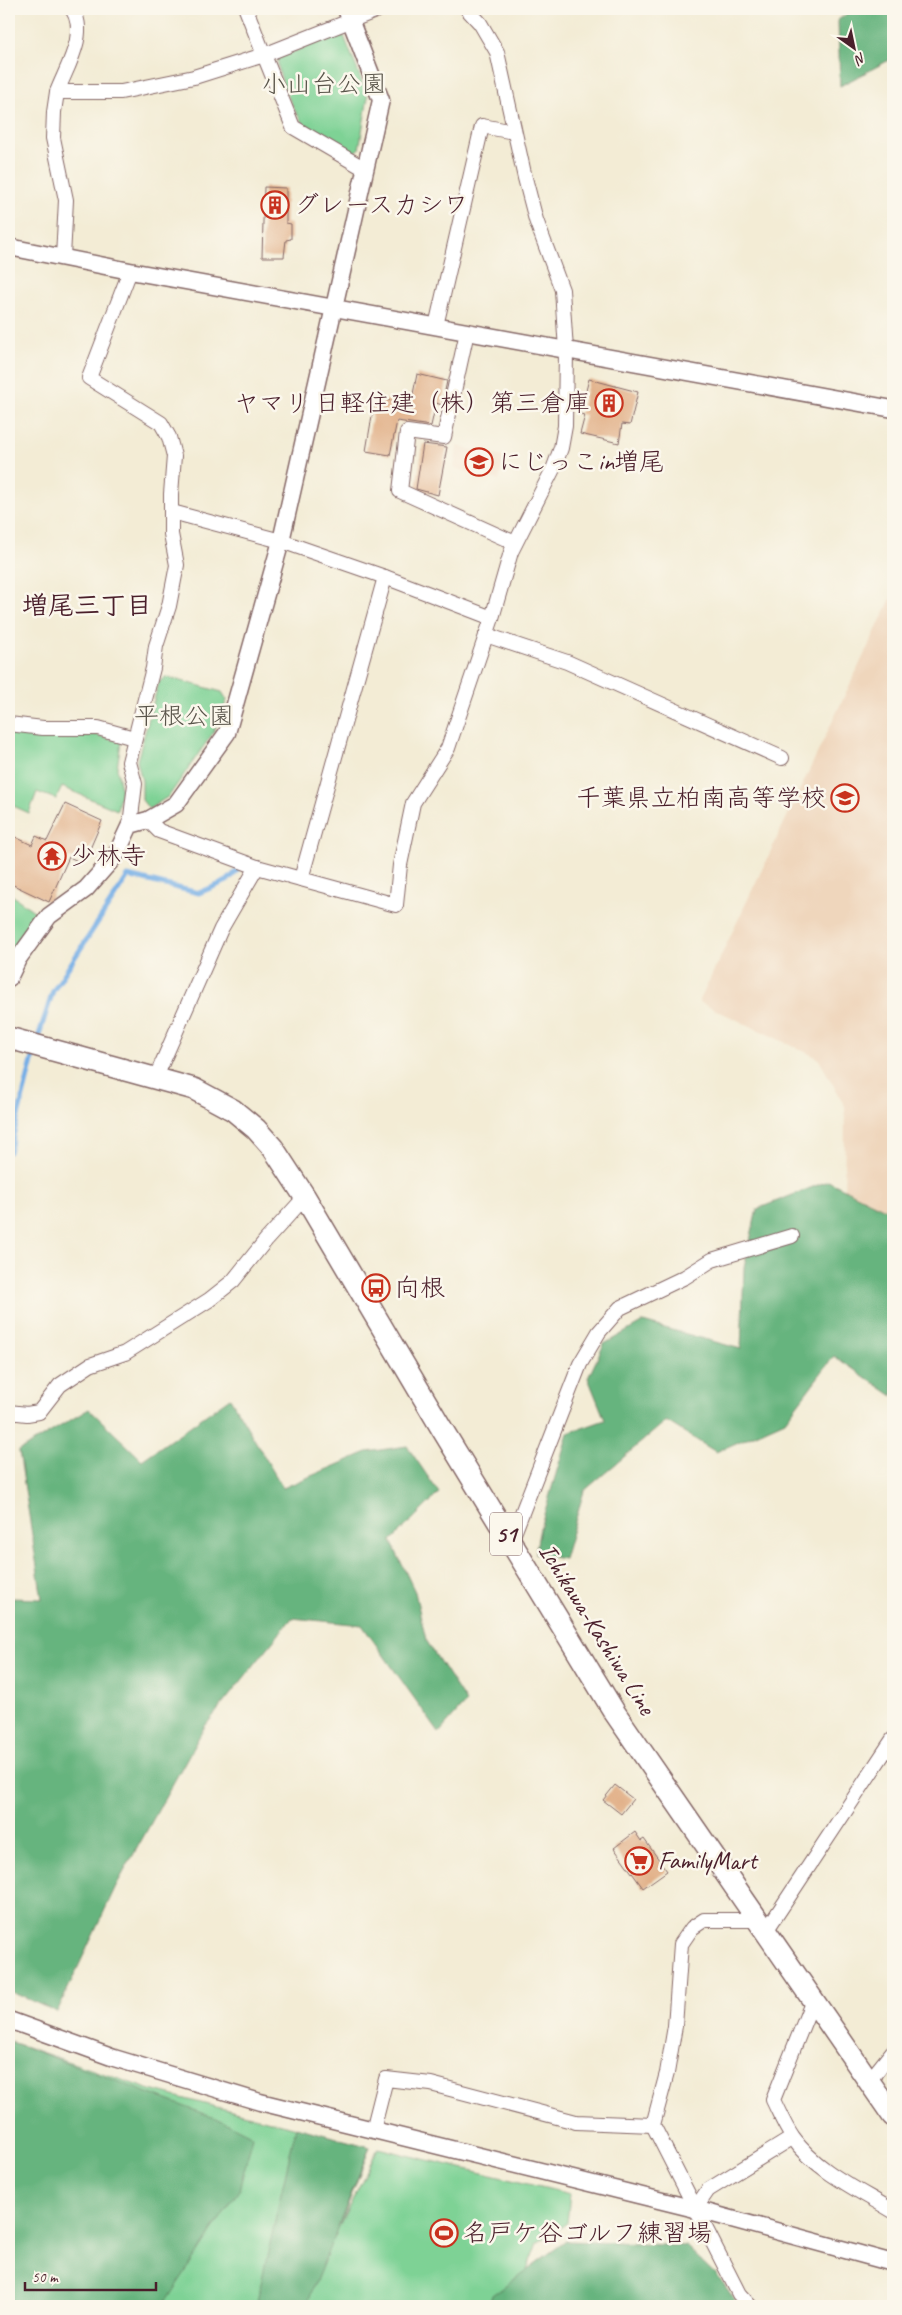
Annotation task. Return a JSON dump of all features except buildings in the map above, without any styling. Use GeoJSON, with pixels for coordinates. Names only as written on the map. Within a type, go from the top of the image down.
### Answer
{"type":"FeatureCollection","features":[{"type":"Feature","properties":{"kind":"main road","name":"Ichikawa-Kashiwa Line"},"geometry":{"type":"LineString","coordinates":[[17,1040],[194,1089],[233,1110],[256,1128],[273,1148],[305,1197],[615,1713],[893,2116]]}},
{"type":"Feature","properties":{"kind":"street"},"geometry":{"type":"LineString","coordinates":[[63,257],[66,200],[54,138],[54,112],[57,92],[78,36],[78,23],[72,9]]}},
{"type":"Feature","properties":{"kind":"street"},"geometry":{"type":"LineString","coordinates":[[246,9],[293,126],[365,169]]}},
{"type":"Feature","properties":{"kind":"street"},"geometry":{"type":"LineString","coordinates":[[57,92],[122,92],[194,77],[264,55],[348,15],[380,9]]}},
{"type":"Feature","properties":{"kind":"street"},"geometry":{"type":"LineString","coordinates":[[148,820],[159,831],[258,867],[396,905],[400,865],[412,803],[448,748],[515,543],[554,467],[561,448],[565,426],[566,350],[562,290],[536,220],[514,132],[497,52],[480,23],[467,9]]}},
{"type":"Feature","properties":{"kind":"street"},"geometry":{"type":"LineString","coordinates":[[130,825],[148,820],[176,804],[227,732],[281,541],[381,100],[348,15]]}},
{"type":"Feature","properties":{"kind":"street"},"geometry":{"type":"LineString","coordinates":[[436,326],[482,126],[514,132]]}},
{"type":"Feature","properties":{"kind":"street"},"geometry":{"type":"LineString","coordinates":[[9,247],[130,271],[893,409]]}},
{"type":"Feature","properties":{"kind":"street"},"geometry":{"type":"LineString","coordinates":[[9,978],[18,959],[49,916],[86,888],[116,855],[130,825],[135,784],[130,762],[134,738],[153,668],[156,646],[169,606],[177,565],[171,534],[171,494],[174,456],[169,437],[161,422],[89,378],[130,271]]}},
{"type":"Feature","properties":{"kind":"street"},"geometry":{"type":"LineString","coordinates":[[467,332],[444,437],[407,432],[400,491],[515,543]]}},
{"type":"Feature","properties":{"kind":"street"},"geometry":{"type":"LineString","coordinates":[[172,512],[281,541],[385,577],[492,618]]}},
{"type":"Feature","properties":{"kind":"street"},"geometry":{"type":"LineString","coordinates":[[302,879],[385,577]]}},
{"type":"Feature","properties":{"kind":"street"},"geometry":{"type":"LineString","coordinates":[[486,635],[567,662],[782,758]]}},
{"type":"Feature","properties":{"kind":"street"},"geometry":{"type":"LineString","coordinates":[[9,724],[42,728],[98,728],[134,738]]}},
{"type":"Feature","properties":{"kind":"street"},"geometry":{"type":"LineString","coordinates":[[156,1077],[221,929],[258,867]]}},
{"type":"Feature","properties":{"kind":"street"},"geometry":{"type":"LineString","coordinates":[[9,1412],[27,1414],[39,1412],[60,1385],[90,1365],[125,1354],[209,1300],[233,1281],[266,1240],[305,1197]]}},
{"type":"Feature","properties":{"kind":"street"},"geometry":{"type":"LineString","coordinates":[[511,1541],[580,1364],[599,1332],[620,1308],[685,1277],[712,1260],[792,1236]]}},
{"type":"Feature","properties":{"kind":"street"},"geometry":{"type":"LineString","coordinates":[[750,2306],[739,2294],[653,2125],[668,2073],[675,2026],[681,1944],[692,1928],[704,1920],[762,1925],[893,1739]]}},
{"type":"Feature","properties":{"kind":"street"},"geometry":{"type":"LineString","coordinates":[[813,2000],[773,2100],[792,2138],[808,2156],[893,2211]]}},
{"type":"Feature","properties":{"kind":"street"},"geometry":{"type":"LineString","coordinates":[[9,2020],[124,2061],[260,2102],[695,2209],[893,2262]]}},
{"type":"Feature","properties":{"kind":"street"},"geometry":{"type":"LineString","coordinates":[[869,2081],[893,2050]]}},
{"type":"Feature","properties":{"kind":"street"},"geometry":{"type":"LineString","coordinates":[[373,2130],[386,2080],[431,2084],[576,2122],[653,2125]]}},
{"type":"Feature","properties":{"kind":"street"},"geometry":{"type":"LineString","coordinates":[[695,2209],[708,2190],[792,2138]]}},
{"type":"Feature","properties":{"kind":"shaded area","name":"にじっこin増尾"},"geometry":{"type":"Polygon","coordinates":[[[457,446],[504,457],[499,480],[454,468],[457,446]]]}},
{"type":"Feature","properties":{"kind":"shaded area","name":"千葉県立柏南高等学校"},"geometry":{"type":"Polygon","coordinates":[[[893,594],[893,1223],[844,1224],[845,1106],[818,1058],[699,1002],[893,594]]]}},
{"type":"Feature","properties":{"kind":"green space"},"geometry":{"type":"Polygon","coordinates":[[[854,9],[893,9],[893,58],[840,86],[838,20],[854,9]]]}},
{"type":"Feature","properties":{"kind":"green space","name":"小山台公園"},"geometry":{"type":"Polygon","coordinates":[[[336,35],[344,36],[368,97],[359,149],[351,153],[304,124],[286,92],[278,65],[278,58],[336,35]]]}},
{"type":"Feature","properties":{"kind":"green space","name":"平根公園"},"geometry":{"type":"Polygon","coordinates":[[[167,677],[222,692],[227,700],[213,733],[169,796],[149,809],[142,800],[142,781],[137,761],[159,682],[167,677]]]}},
{"type":"Feature","properties":{"kind":"green space"},"geometry":{"type":"Polygon","coordinates":[[[9,733],[49,736],[96,735],[121,742],[117,768],[121,789],[117,810],[62,787],[56,799],[37,792],[29,813],[9,804],[9,733]]]}},
{"type":"Feature","properties":{"kind":"green space"},"geometry":{"type":"Polygon","coordinates":[[[9,893],[38,914],[9,963],[9,893]]]}},
{"type":"Feature","properties":{"kind":"green space"},"geometry":{"type":"Polygon","coordinates":[[[828,1181],[893,1213],[893,1396],[834,1356],[785,1421],[716,1452],[666,1421],[584,1491],[564,1559],[535,1554],[540,1528],[568,1433],[605,1420],[588,1378],[604,1344],[643,1322],[741,1349],[744,1268],[757,1209],[828,1181]]]}},
{"type":"Feature","properties":{"kind":"green space"},"geometry":{"type":"Polygon","coordinates":[[[230,1398],[283,1488],[367,1452],[407,1446],[439,1493],[391,1541],[415,1592],[426,1640],[466,1702],[439,1733],[362,1625],[292,1618],[205,1726],[116,1886],[57,2012],[9,1991],[9,1598],[42,1599],[19,1451],[89,1409],[142,1460],[230,1398]]]}},
{"type":"Feature","properties":{"kind":"green space"},"geometry":{"type":"Polygon","coordinates":[[[9,2041],[151,2090],[370,2147],[340,2225],[378,2148],[570,2194],[567,2223],[537,2243],[513,2306],[9,2306],[9,2041]]]}},
{"type":"Feature","properties":{"kind":"green space"},"geometry":{"type":"Polygon","coordinates":[[[9,2041],[223,2121],[253,2136],[239,2190],[163,2306],[9,2306],[9,2041]]]}},
{"type":"Feature","properties":{"kind":"green space"},"geometry":{"type":"Polygon","coordinates":[[[296,2127],[370,2147],[306,2306],[256,2306],[296,2127]]]}},
{"type":"Feature","properties":{"kind":"green space"},"geometry":{"type":"Polygon","coordinates":[[[566,2241],[686,2246],[721,2280],[739,2306],[489,2306],[492,2295],[566,2241]]]}},
{"type":"Feature","properties":{"kind":"waterway"},"geometry":{"type":"LineString","coordinates":[[37,1041],[53,991],[128,876],[199,893],[227,881],[237,871]]}},
{"type":"Feature","properties":{"kind":"waterway"},"geometry":{"type":"LineString","coordinates":[[9,1152],[35,1049]]}},
{"type":"Feature","properties":{"kind":"place","name":"グレースカシワ"},"geometry":{"type":"Point","coordinates":[275,205]}},
{"type":"Feature","properties":{"kind":"place","name":"ヤマリ 日軽住建（株）第三倉庫"},"geometry":{"type":"Point","coordinates":[609,403]}},
{"type":"Feature","properties":{"kind":"place","name":"にじっこin増尾"},"geometry":{"type":"Point","coordinates":[479,462]}},
{"type":"Feature","properties":{"kind":"place","name":"千葉県立柏南高等学校"},"geometry":{"type":"Point","coordinates":[845,798]}},
{"type":"Feature","properties":{"kind":"place","name":"少林寺"},"geometry":{"type":"Point","coordinates":[52,856]}},
{"type":"Feature","properties":{"kind":"place","name":"向根"},"geometry":{"type":"Point","coordinates":[376,1288]}},
{"type":"Feature","properties":{"kind":"place","name":"FamilyMart"},"geometry":{"type":"Point","coordinates":[639,1861]}},
{"type":"Feature","properties":{"kind":"place","name":"名戸ケ谷ゴルフ練習場"},"geometry":{"type":"Point","coordinates":[444,2233]}},
{"type":"Feature","properties":{"kind":"district","name":"増尾三丁目"},"geometry":{"type":"Point","coordinates":[87,605]}}]}
